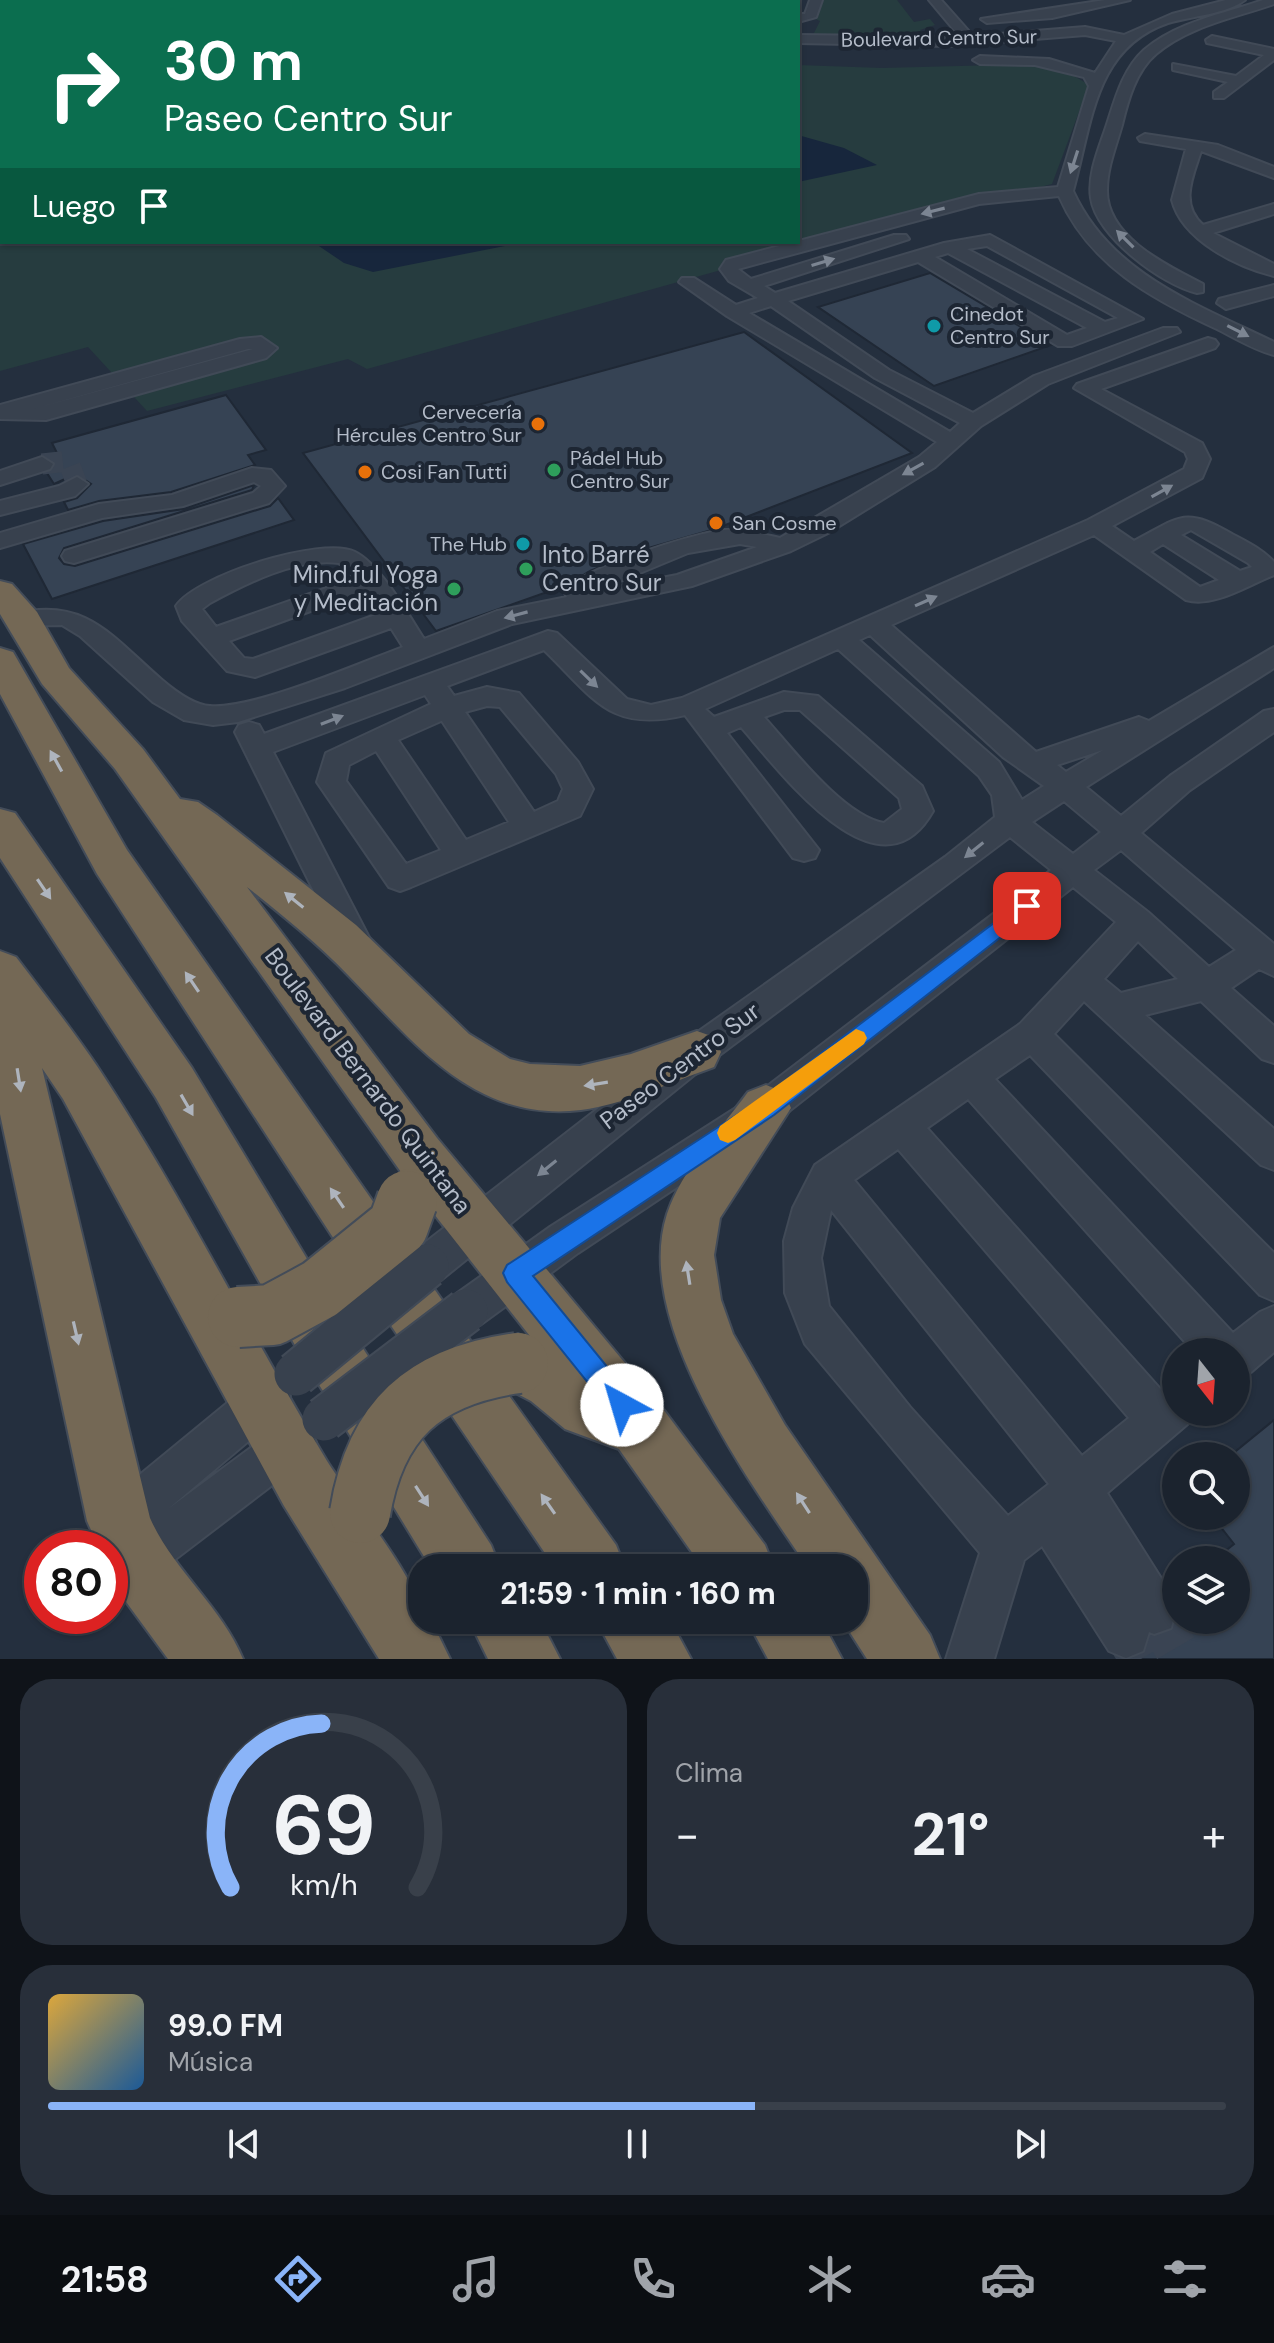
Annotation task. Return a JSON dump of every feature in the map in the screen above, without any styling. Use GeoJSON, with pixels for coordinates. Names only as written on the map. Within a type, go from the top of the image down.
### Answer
{"type":"FeatureCollection","features":[{"type":"Feature","properties":{"kind":"highway","name":"Boulevard Bernardo Quintana"},"geometry":{"type":"LineString","coordinates":[[8,624],[161,802],[414,1174],[477,1224],[639,1426],[732,1554]]}},
{"type":"Feature","properties":{"kind":"highway"},"geometry":{"type":"LineString","coordinates":[[8,624],[112,862],[389,1274],[583,1554]]}},
{"type":"Feature","properties":{"kind":"highway"},"geometry":{"type":"LineString","coordinates":[[161,802],[211,832],[365,963],[449,1050],[469,1064],[506,1080],[563,1089],[594,1084],[697,1052]]}},
{"type":"Feature","properties":{"kind":"highway"},"geometry":{"type":"LineString","coordinates":[[0,824],[174,1083],[316,1327],[459,1554]]}},
{"type":"Feature","properties":{"kind":"highway"},"geometry":{"type":"LineString","coordinates":[[1,972],[81,1084],[221,1307],[292,1411],[306,1484],[381,1598],[416,1659]]}},
{"type":"Feature","properties":{"kind":"highway"},"geometry":{"type":"LineString","coordinates":[[1,972],[22,1100],[124,1530]]}},
{"type":"Feature","properties":{"kind":"highway"},"geometry":{"type":"LineString","coordinates":[[766,1108],[694,1215],[686,1256],[692,1297],[702,1337],[722,1379],[837,1554]]}},
{"type":"Feature","properties":{"kind":"highway"},"geometry":{"type":"LineString","coordinates":[[221,1307],[272,1315],[320,1289],[398,1226],[414,1174]]}},
{"type":"Feature","properties":{"kind":"highway"},"geometry":{"type":"LineString","coordinates":[[381,1598],[371,1571],[360,1513],[366,1476],[380,1442],[401,1418],[447,1383],[489,1365],[518,1363],[552,1380],[586,1408],[639,1426]]}},
{"type":"Feature","properties":{"kind":"highway"},"geometry":{"type":"LineString","coordinates":[[128,1542],[209,1659]]}},
{"type":"Feature","properties":{"kind":"highway"},"geometry":{"type":"LineString","coordinates":[[868,1601],[906,1659]]}},
{"type":"Feature","properties":{"kind":"highway"},"geometry":{"type":"LineString","coordinates":[[511,1634],[526,1659]]}},
{"type":"Feature","properties":{"kind":"highway"},"geometry":{"type":"LineString","coordinates":[[639,1634],[657,1659]]}},
{"type":"Feature","properties":{"kind":"highway"},"geometry":{"type":"LineString","coordinates":[[790,1634],[808,1659]]}},
{"type":"Feature","properties":{"kind":"street"},"geometry":{"type":"LineString","coordinates":[[800,18],[810,17],[816,0]]}},
{"type":"Feature","properties":{"kind":"street"},"geometry":{"type":"LineString","coordinates":[[935,0],[970,41]]}},
{"type":"Feature","properties":{"kind":"street"},"geometry":{"type":"LineString","coordinates":[[948,42],[934,23],[1052,14],[1124,0]]}},
{"type":"Feature","properties":{"kind":"street"},"geometry":{"type":"LineString","coordinates":[[1243,5],[1170,39],[1140,61],[1121,101],[1099,180],[1103,212],[1133,247],[1165,270],[1237,308],[1274,297]]}},
{"type":"Feature","properties":{"kind":"street"},"geometry":{"type":"LineString","coordinates":[[1085,31],[1243,5],[1271,7]]}},
{"type":"Feature","properties":{"kind":"street"},"geometry":{"type":"LineString","coordinates":[[1170,332],[1131,275],[1089,237],[1066,195],[1097,87],[1109,57],[1125,41],[1177,18]]}},
{"type":"Feature","properties":{"kind":"street","name":"Boulevard Centro Sur"},"geometry":{"type":"LineString","coordinates":[[800,39],[948,42],[1085,31],[1113,35],[1125,41]]}},
{"type":"Feature","properties":{"kind":"street"},"geometry":{"type":"LineString","coordinates":[[1039,36],[1073,39],[1087,46]]}},
{"type":"Feature","properties":{"kind":"street"},"geometry":{"type":"LineString","coordinates":[[1212,40],[1274,53]]}},
{"type":"Feature","properties":{"kind":"street"},"geometry":{"type":"LineString","coordinates":[[930,42],[938,62]]}},
{"type":"Feature","properties":{"kind":"street"},"geometry":{"type":"LineString","coordinates":[[1022,59],[1064,53]]}},
{"type":"Feature","properties":{"kind":"street"},"geometry":{"type":"LineString","coordinates":[[1219,95],[1274,53]]}},
{"type":"Feature","properties":{"kind":"street","name":"Boulevard Centro Sur"},"geometry":{"type":"LineString","coordinates":[[966,61],[1022,59],[1075,68],[1089,74],[1097,87]]}},
{"type":"Feature","properties":{"kind":"street"},"geometry":{"type":"LineString","coordinates":[[1178,67],[1238,80]]}},
{"type":"Feature","properties":{"kind":"street"},"geometry":{"type":"LineString","coordinates":[[1145,138],[1195,145],[1274,173]]}},
{"type":"Feature","properties":{"kind":"street"},"geometry":{"type":"LineString","coordinates":[[1195,145],[1180,200],[1183,210],[1200,231],[1214,242],[1274,271]]}},
{"type":"Feature","properties":{"kind":"street"},"geometry":{"type":"LineString","coordinates":[[974,422],[882,374],[773,299],[735,277],[729,269],[732,264],[985,199],[1066,195]]}},
{"type":"Feature","properties":{"kind":"street"},"geometry":{"type":"LineString","coordinates":[[749,285],[960,221],[1066,195]]}},
{"type":"Feature","properties":{"kind":"street"},"geometry":{"type":"LineString","coordinates":[[985,199],[1006,211]]}},
{"type":"Feature","properties":{"kind":"street"},"geometry":{"type":"LineString","coordinates":[[1200,231],[1273,209]]}},
{"type":"Feature","properties":{"kind":"street"},"geometry":{"type":"LineString","coordinates":[[734,312],[977,240],[999,242],[1134,319],[1065,342],[922,257]]}},
{"type":"Feature","properties":{"kind":"street"},"geometry":{"type":"LineString","coordinates":[[950,247],[1103,329]]}},
{"type":"Feature","properties":{"kind":"street"},"geometry":{"type":"LineString","coordinates":[[1131,275],[1274,349]]}},
{"type":"Feature","properties":{"kind":"street"},"geometry":{"type":"LineString","coordinates":[[688,282],[952,442]]}},
{"type":"Feature","properties":{"kind":"street"},"geometry":{"type":"LineString","coordinates":[[1237,308],[1274,290]]}},
{"type":"Feature","properties":{"kind":"street"},"geometry":{"type":"LineString","coordinates":[[8,624],[67,617],[89,630],[163,696],[194,713],[213,716],[238,713],[336,682],[506,617],[550,606],[619,570],[691,546],[738,536],[783,546],[820,528],[1041,380],[1170,332],[1274,366]]}},
{"type":"Feature","properties":{"kind":"street"},"geometry":{"type":"LineString","coordinates":[[247,343],[261,343],[267,348],[259,354],[46,414],[30,416],[0,412],[247,343]]}},
{"type":"Feature","properties":{"kind":"street"},"geometry":{"type":"LineString","coordinates":[[1084,388],[1208,344]]}},
{"type":"Feature","properties":{"kind":"street"},"geometry":{"type":"LineString","coordinates":[[858,385],[882,374]]}},
{"type":"Feature","properties":{"kind":"street"},"geometry":{"type":"LineString","coordinates":[[550,606],[548,639],[618,706],[651,714],[689,705],[843,639],[1096,525],[1194,473],[1199,459],[1194,448],[1183,441],[1084,388],[1041,380]]}},
{"type":"Feature","properties":{"kind":"street"},"geometry":{"type":"LineString","coordinates":[[0,478],[42,464]]}},
{"type":"Feature","properties":{"kind":"street"},"geometry":{"type":"LineString","coordinates":[[0,541],[99,511],[175,501],[252,475],[263,475],[274,486],[261,498],[74,556]]}},
{"type":"Feature","properties":{"kind":"street"},"geometry":{"type":"LineString","coordinates":[[0,508],[67,491],[77,484]]}},
{"type":"Feature","properties":{"kind":"street"},"geometry":{"type":"LineString","coordinates":[[1096,525],[1195,595],[1203,595],[1238,581],[1165,535],[1133,551]]}},
{"type":"Feature","properties":{"kind":"street"},"geometry":{"type":"LineString","coordinates":[[396,617],[255,668],[236,665],[191,615],[189,606],[198,598],[262,572],[332,553],[349,558],[369,581],[396,617],[418,649]]}},
{"type":"Feature","properties":{"kind":"street"},"geometry":{"type":"LineString","coordinates":[[212,638],[369,581]]}},
{"type":"Feature","properties":{"kind":"street"},"geometry":{"type":"LineString","coordinates":[[874,624],[1013,750],[1066,786],[1267,957],[1209,985],[1115,1009]]}},
{"type":"Feature","properties":{"kind":"street"},"geometry":{"type":"LineString","coordinates":[[259,747],[548,639]]}},
{"type":"Feature","properties":{"kind":"street"},"geometry":{"type":"LineString","coordinates":[[843,639],[989,769],[1006,794],[1010,821],[1137,921],[1274,1048]]}},
{"type":"Feature","properties":{"kind":"street","name":"Paseo Centro Sur"},"geometry":{"type":"LineString","coordinates":[[292,1411],[427,1266],[697,1052],[956,865],[1010,821],[1274,656]]}},
{"type":"Feature","properties":{"kind":"street"},"geometry":{"type":"LineString","coordinates":[[431,683],[528,827]]}},
{"type":"Feature","properties":{"kind":"street"},"geometry":{"type":"LineString","coordinates":[[486,696],[509,699],[568,769],[578,789],[570,808],[400,879],[331,782],[336,760],[352,749],[381,737],[486,696]]}},
{"type":"Feature","properties":{"kind":"street"},"geometry":{"type":"LineString","coordinates":[[710,730],[746,715],[781,701],[795,699],[808,702],[912,793],[918,811],[908,823],[884,834],[863,831],[825,798],[746,715]]}},
{"type":"Feature","properties":{"kind":"street"},"geometry":{"type":"LineString","coordinates":[[689,705],[804,850]]}},
{"type":"Feature","properties":{"kind":"street"},"geometry":{"type":"LineString","coordinates":[[1033,763],[1183,712]]}},
{"type":"Feature","properties":{"kind":"street"},"geometry":{"type":"LineString","coordinates":[[238,713],[259,747],[365,963]]}},
{"type":"Feature","properties":{"kind":"street","name":"Paseo Centro Sur"},"geometry":{"type":"LineString","coordinates":[[128,1540],[292,1411],[466,1311],[515,1273],[766,1108],[1072,872],[1180,783],[1274,718]]}},
{"type":"Feature","properties":{"kind":"street"},"geometry":{"type":"LineString","coordinates":[[381,737],[460,855]]}},
{"type":"Feature","properties":{"kind":"street"},"geometry":{"type":"LineString","coordinates":[[1005,1546],[938,1475],[811,1314],[803,1278],[802,1234],[813,1200],[828,1177],[1032,1034],[1137,921]]}},
{"type":"Feature","properties":{"kind":"street"},"geometry":{"type":"LineString","coordinates":[[1083,980],[1274,1153]]}},
{"type":"Feature","properties":{"kind":"street"},"geometry":{"type":"LineString","coordinates":[[1032,1034],[1274,1281]]}},
{"type":"Feature","properties":{"kind":"street"},"geometry":{"type":"LineString","coordinates":[[970,1077],[1209,1338]]}},
{"type":"Feature","properties":{"kind":"street"},"geometry":{"type":"LineString","coordinates":[[901,1125],[1162,1407]]}},
{"type":"Feature","properties":{"kind":"street"},"geometry":{"type":"LineString","coordinates":[[828,1177],[1063,1500],[1140,1622]]}},
{"type":"Feature","properties":{"kind":"street"},"geometry":{"type":"LineString","coordinates":[[1250,1346],[1274,1326]]}},
{"type":"Feature","properties":{"kind":"street"},"geometry":{"type":"LineString","coordinates":[[970,1659],[1005,1546],[1162,1418]]}},
{"type":"Feature","properties":{"kind":"green space"},"geometry":{"type":"Polygon","coordinates":[[[817,0],[897,0],[914,22],[930,19],[935,25],[920,30],[928,38],[813,35],[820,21],[811,17],[817,0]]]}},
{"type":"Feature","properties":{"kind":"green space"},"geometry":{"type":"Polygon","coordinates":[[[1034,64],[1067,72],[1086,83],[1088,88],[1052,184],[764,258],[367,369],[348,359],[147,411],[88,347],[0,371],[0,244],[800,244],[800,65],[882,68],[1034,64]]]}},
{"type":"Feature","properties":{"kind":"water"},"geometry":{"type":"Polygon","coordinates":[[[800,136],[844,148],[877,165],[800,182],[800,136]]]}},
{"type":"Feature","properties":{"kind":"water"},"geometry":{"type":"Polygon","coordinates":[[[316,244],[515,244],[373,272],[344,263],[316,244]]]}},
{"type":"Feature","properties":{"kind":"building","name":"Cinedot Centro Sur"},"geometry":{"type":"Polygon","coordinates":[[[930,273],[1051,345],[934,386],[818,307],[930,273]]]}},
{"type":"Feature","properties":{"kind":"building","name":"The Hub"},"geometry":{"type":"Polygon","coordinates":[[[744,332],[912,453],[715,529],[638,551],[590,571],[567,585],[436,631],[303,453],[744,332]]]}},
{"type":"Feature","properties":{"kind":"building"},"geometry":{"type":"Polygon","coordinates":[[[226,395],[266,450],[248,455],[255,465],[171,492],[99,501],[68,510],[64,502],[77,498],[91,484],[76,474],[54,484],[47,473],[56,463],[48,457],[58,455],[52,443],[226,395]]]}},
{"type":"Feature","properties":{"kind":"building"},"geometry":{"type":"Polygon","coordinates":[[[254,485],[252,490],[64,548],[59,558],[64,564],[75,566],[270,506],[278,498],[294,520],[52,599],[23,544],[103,521],[184,509],[254,485]]]}},
{"type":"Feature","properties":{"kind":"building"},"geometry":{"type":"Polygon","coordinates":[[[1274,1420],[1274,1659],[1131,1659],[1146,1652],[1151,1636],[1162,1633],[1250,1634],[1250,1546],[1232,1546],[1234,1544],[1223,1530],[1250,1530],[1250,1442],[1247,1442],[1274,1420]]]}},
{"type":"Feature","properties":{"kind":"tunnel"},"geometry":{"type":"LineString","coordinates":[[42,464],[68,461],[77,484]]}},
{"type":"Feature","properties":{"kind":"tunnel"},"geometry":{"type":"LineString","coordinates":[[1154,1611],[1182,1659]]}},
{"type":"Feature","properties":{"kind":"tunnel"},"geometry":{"type":"LineString","coordinates":[[1126,1634],[1141,1659]]}},
{"type":"Feature","properties":{"kind":"slow traffic"},"geometry":{"type":"LineString","coordinates":[[728,1133],[766,1108],[856,1038]]}},
{"type":"Feature","properties":{"kind":"place","name":"Cinedot Centro Sur"},"geometry":{"type":"Point","coordinates":[934,326]}},
{"type":"Feature","properties":{"kind":"place","name":"Cervecería Hércules Centro Sur"},"geometry":{"type":"Point","coordinates":[538,424]}},
{"type":"Feature","properties":{"kind":"place","name":"Pádel Hub Centro Sur"},"geometry":{"type":"Point","coordinates":[554,470]}},
{"type":"Feature","properties":{"kind":"place","name":"Cosi Fan Tutti"},"geometry":{"type":"Point","coordinates":[365,472]}},
{"type":"Feature","properties":{"kind":"place","name":"San Cosme"},"geometry":{"type":"Point","coordinates":[716,523]}},
{"type":"Feature","properties":{"kind":"place","name":"The Hub"},"geometry":{"type":"Point","coordinates":[523,544]}},
{"type":"Feature","properties":{"kind":"place","name":"Into Barré Centro Sur"},"geometry":{"type":"Point","coordinates":[526,569]}},
{"type":"Feature","properties":{"kind":"place","name":"Mind.ful Yoga y Meditación"},"geometry":{"type":"Point","coordinates":[454,589]}},
{"type":"Feature","properties":{"kind":"route"},"geometry":{"type":"LineString","coordinates":[[622,1405],[515,1273],[766,1108],[1027,906]]}}]}
